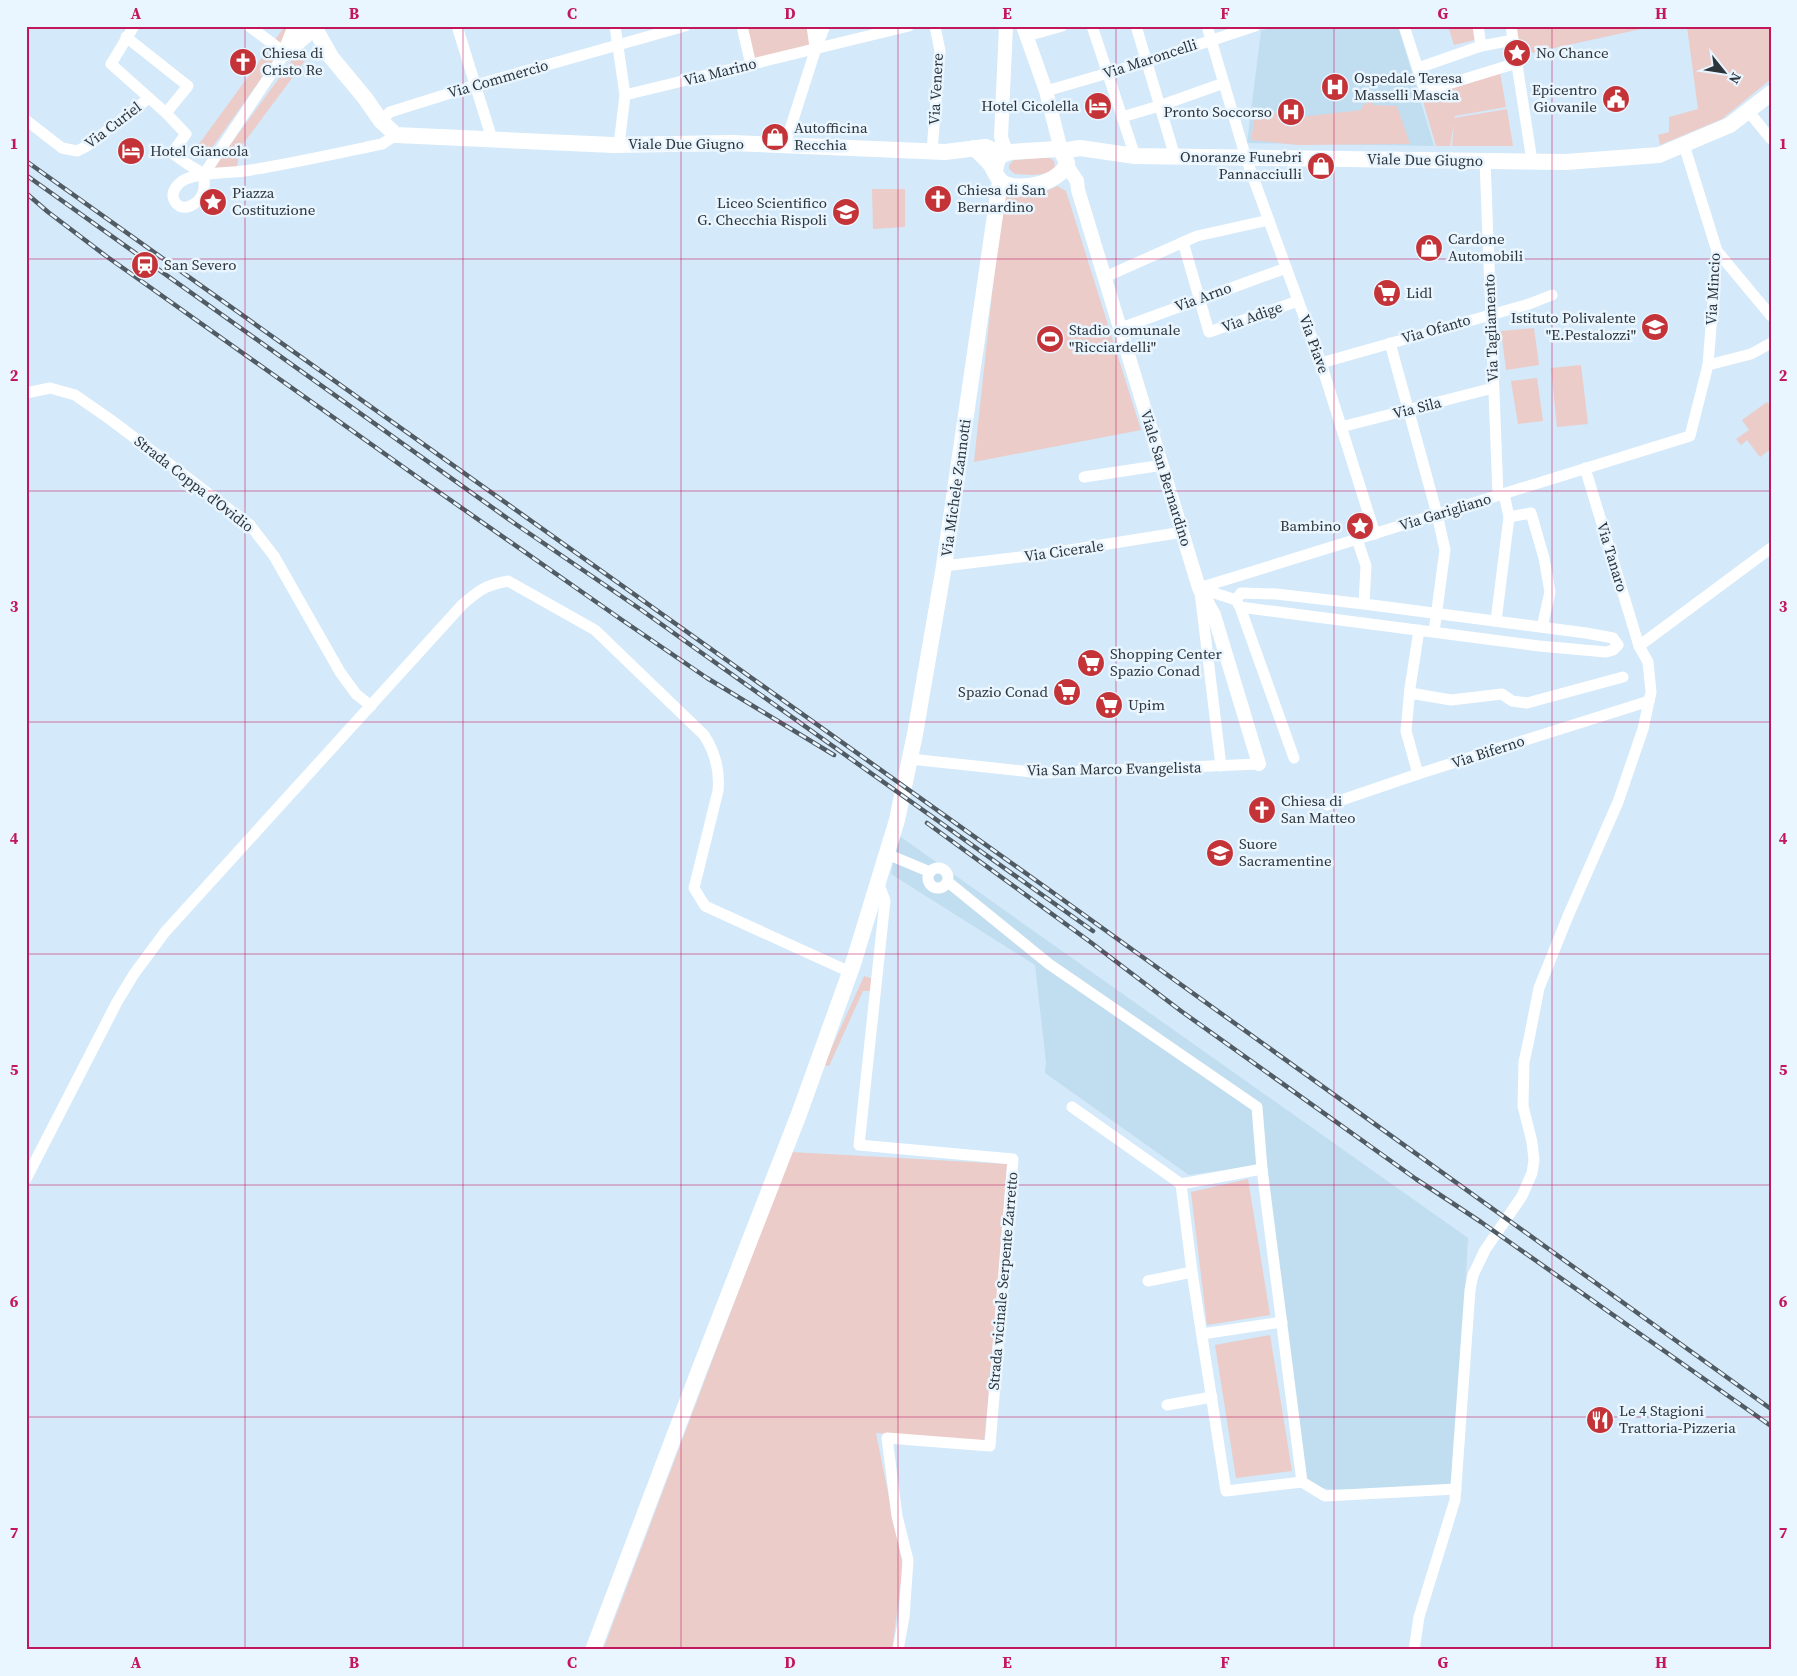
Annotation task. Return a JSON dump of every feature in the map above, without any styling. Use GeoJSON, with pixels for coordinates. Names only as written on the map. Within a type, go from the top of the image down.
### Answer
{"type":"FeatureCollection","features":[{"type":"Feature","properties":{"kind":"main road"},"geometry":{"type":"LineString","coordinates":[[285,53],[313,27],[326,38],[331,58],[381,120],[396,135]]}},
{"type":"Feature","properties":{"kind":"main road","name":"Viale Due Giugno"},"geometry":{"type":"LineString","coordinates":[[1063,161],[1080,148],[1135,156],[1566,162],[1659,155],[1730,125],[1771,93]]}},
{"type":"Feature","properties":{"kind":"main road","name":"Viale Due Giugno"},"geometry":{"type":"LineString","coordinates":[[396,135],[619,145],[732,143],[945,152],[986,147],[1004,154]]}},
{"type":"Feature","properties":{"kind":"main road"},"geometry":{"type":"LineString","coordinates":[[974,148],[984,157],[997,176],[1016,186]]}},
{"type":"Feature","properties":{"kind":"main road"},"geometry":{"type":"LineString","coordinates":[[997,203],[1006,192],[1016,186],[1038,184],[1063,161],[1042,149],[1004,154]]}},
{"type":"Feature","properties":{"kind":"main road","name":"Via Michele Zannotti"},"geometry":{"type":"LineString","coordinates":[[593,1650],[799,1114],[850,972],[897,820],[909,765],[944,566],[997,203],[996,160],[1004,154]]}},
{"type":"Feature","properties":{"kind":"street"},"geometry":{"type":"LineString","coordinates":[[134,26],[111,64],[166,113],[186,134],[172,153],[189,166],[204,174],[266,168],[382,144],[396,135]]}},
{"type":"Feature","properties":{"kind":"street"},"geometry":{"type":"LineString","coordinates":[[204,174],[285,53],[249,26]]}},
{"type":"Feature","properties":{"kind":"street"},"geometry":{"type":"LineString","coordinates":[[456,26],[492,139]]}},
{"type":"Feature","properties":{"kind":"street"},"geometry":{"type":"LineString","coordinates":[[615,26],[625,95],[619,145]]}},
{"type":"Feature","properties":{"kind":"street","name":"Via Commercio"},"geometry":{"type":"LineString","coordinates":[[381,120],[390,112],[476,85],[685,26]]}},
{"type":"Feature","properties":{"kind":"street"},"geometry":{"type":"LineString","coordinates":[[742,26],[751,65]]}},
{"type":"Feature","properties":{"kind":"street"},"geometry":{"type":"LineString","coordinates":[[812,26],[816,48]]}},
{"type":"Feature","properties":{"kind":"street"},"geometry":{"type":"LineString","coordinates":[[786,145],[816,48],[825,26]]}},
{"type":"Feature","properties":{"kind":"street","name":"Via Marino"},"geometry":{"type":"LineString","coordinates":[[625,95],[909,26]]}},
{"type":"Feature","properties":{"kind":"street","name":"Via Venere"},"geometry":{"type":"LineString","coordinates":[[932,151],[940,51],[935,26]]}},
{"type":"Feature","properties":{"kind":"street"},"geometry":{"type":"LineString","coordinates":[[1004,154],[1001,137],[1006,26]]}},
{"type":"Feature","properties":{"kind":"street"},"geometry":{"type":"LineString","coordinates":[[1062,26],[1025,31],[1046,91],[1063,161]]}},
{"type":"Feature","properties":{"kind":"street"},"geometry":{"type":"LineString","coordinates":[[1092,26],[1135,156]]}},
{"type":"Feature","properties":{"kind":"street"},"geometry":{"type":"LineString","coordinates":[[1136,26],[1175,157]]}},
{"type":"Feature","properties":{"kind":"street","name":"Via Piave"},"geometry":{"type":"LineString","coordinates":[[1208,26],[1246,158],[1321,363],[1375,534]]}},
{"type":"Feature","properties":{"kind":"street","name":"Via Maroncelli"},"geometry":{"type":"LineString","coordinates":[[1046,91],[1146,62],[1254,26]]}},
{"type":"Feature","properties":{"kind":"street"},"geometry":{"type":"LineString","coordinates":[[1404,26],[1425,91],[1517,63]]}},
{"type":"Feature","properties":{"kind":"street"},"geometry":{"type":"LineString","coordinates":[[1478,26],[1481,46]]}},
{"type":"Feature","properties":{"kind":"street"},"geometry":{"type":"LineString","coordinates":[[1511,26],[1532,161]]}},
{"type":"Feature","properties":{"kind":"street"},"geometry":{"type":"LineString","coordinates":[[126,37],[188,86],[166,113]]}},
{"type":"Feature","properties":{"kind":"street"},"geometry":{"type":"LineString","coordinates":[[1418,68],[1481,46],[1513,40]]}},
{"type":"Feature","properties":{"kind":"street"},"geometry":{"type":"LineString","coordinates":[[1122,117],[1224,83]]}},
{"type":"Feature","properties":{"kind":"street","name":"Via Curiel"},"geometry":{"type":"LineString","coordinates":[[26,120],[62,148],[77,151],[87,146],[148,98]]}},
{"type":"Feature","properties":{"kind":"street"},"geometry":{"type":"LineString","coordinates":[[1748,111],[1771,139]]}},
{"type":"Feature","properties":{"kind":"street","name":"Via Mincio"},"geometry":{"type":"LineString","coordinates":[[1684,145],[1717,251],[1708,365],[1690,436]]}},
{"type":"Feature","properties":{"kind":"street","name":"Viale San Bernardino"},"geometry":{"type":"LineString","coordinates":[[1063,161],[1078,190],[1199,588],[1214,615],[1259,764]]}},
{"type":"Feature","properties":{"kind":"street","name":"Via Tagliamento"},"geometry":{"type":"LineString","coordinates":[[1485,161],[1493,388],[1501,494],[1510,517]]}},
{"type":"Feature","properties":{"kind":"street"},"geometry":{"type":"LineString","coordinates":[[1105,277],[1197,236],[1269,220]]}},
{"type":"Feature","properties":{"kind":"street","name":"Via Adige"},"geometry":{"type":"LineString","coordinates":[[1183,242],[1209,332],[1298,301]]}},
{"type":"Feature","properties":{"kind":"street"},"geometry":{"type":"LineString","coordinates":[[1717,251],[1771,316]]}},
{"type":"Feature","properties":{"kind":"street","name":"Via Arno"},"geometry":{"type":"LineString","coordinates":[[1121,328],[1199,298],[1286,268]]}},
{"type":"Feature","properties":{"kind":"street","name":"Via Ofanto"},"geometry":{"type":"LineString","coordinates":[[1321,363],[1491,313],[1529,304],[1552,295]]}},
{"type":"Feature","properties":{"kind":"street"},"geometry":{"type":"LineString","coordinates":[[1390,343],[1438,516],[1445,550],[1434,632]]}},
{"type":"Feature","properties":{"kind":"street"},"geometry":{"type":"LineString","coordinates":[[1708,365],[1751,354],[1771,343]]}},
{"type":"Feature","properties":{"kind":"street","name":"Strada Coppa d'Ovidio"},"geometry":{"type":"LineString","coordinates":[[26,393],[50,388],[75,395],[250,525],[274,556],[340,672],[356,694],[371,706]]}},
{"type":"Feature","properties":{"kind":"street","name":"Via Sila"},"geometry":{"type":"LineString","coordinates":[[1341,427],[1493,388]]}},
{"type":"Feature","properties":{"kind":"street","name":"Via Garigliano"},"geometry":{"type":"LineString","coordinates":[[1199,588],[1438,516],[1501,494],[1690,436]]}},
{"type":"Feature","properties":{"kind":"street"},"geometry":{"type":"LineString","coordinates":[[1084,477],[1163,465]]}},
{"type":"Feature","properties":{"kind":"street","name":"Via Tanaro"},"geometry":{"type":"LineString","coordinates":[[1414,1650],[1419,1617],[1455,1500],[1470,1290],[1476,1269],[1491,1240],[1515,1207],[1532,1174],[1534,1160],[1532,1142],[1523,1106],[1524,1062],[1540,988],[1568,916],[1618,802],[1642,729],[1651,692],[1648,662],[1639,646],[1585,468]]}},
{"type":"Feature","properties":{"kind":"street"},"geometry":{"type":"LineString","coordinates":[[1496,621],[1510,517],[1531,513],[1544,558],[1550,592],[1542,627]]}},
{"type":"Feature","properties":{"kind":"street","name":"Via Cicerale"},"geometry":{"type":"LineString","coordinates":[[944,566],[1045,554],[1183,532]]}},
{"type":"Feature","properties":{"kind":"street"},"geometry":{"type":"LineString","coordinates":[[1357,539],[1366,566],[1364,604]]}},
{"type":"Feature","properties":{"kind":"street"},"geometry":{"type":"LineString","coordinates":[[1294,758],[1238,603],[1241,593],[1276,594],[1542,627],[1612,638],[1618,645],[1639,646],[1771,548]]}},
{"type":"Feature","properties":{"kind":"street"},"geometry":{"type":"LineString","coordinates":[[26,1179],[117,1002],[134,974],[165,932],[462,606],[477,592],[492,584],[508,581],[595,630],[704,735],[712,749],[720,776],[694,888],[705,906],[850,972]]}},
{"type":"Feature","properties":{"kind":"street"},"geometry":{"type":"LineString","coordinates":[[1221,766],[1199,588],[1238,603],[1419,630],[1539,646],[1606,652],[1613,650],[1618,645]]}},
{"type":"Feature","properties":{"kind":"street"},"geometry":{"type":"LineString","coordinates":[[1418,774],[1406,732],[1419,630]]}},
{"type":"Feature","properties":{"kind":"street"},"geometry":{"type":"LineString","coordinates":[[1410,693],[1451,700],[1502,694],[1512,702],[1528,703],[1623,677]]}},
{"type":"Feature","properties":{"kind":"street","name":"Via Biferno"},"geometry":{"type":"LineString","coordinates":[[1327,805],[1418,774],[1649,701]]}},
{"type":"Feature","properties":{"kind":"street","name":"Via San Marco Evangelista"},"geometry":{"type":"LineString","coordinates":[[909,765],[1041,773],[1259,764]]}},
{"type":"Feature","properties":{"kind":"street"},"geometry":{"type":"LineString","coordinates":[[887,854],[930,872],[929,881],[934,886],[943,886],[948,882],[1049,964],[1257,1106],[1262,1169],[1302,1482]]}},
{"type":"Feature","properties":{"kind":"street","name":"Strada vicinale Serpente Zarretto"},"geometry":{"type":"LineString","coordinates":[[878,882],[885,901],[859,1145],[1013,1159],[990,1446],[887,1438],[897,1516],[908,1560],[904,1617],[898,1650]]}},
{"type":"Feature","properties":{"kind":"street"},"geometry":{"type":"LineString","coordinates":[[1072,1107],[1181,1184],[1262,1169]]}},
{"type":"Feature","properties":{"kind":"street"},"geometry":{"type":"LineString","coordinates":[[1181,1184],[1192,1272],[1226,1491],[1302,1482],[1325,1496],[1456,1489]]}},
{"type":"Feature","properties":{"kind":"street"},"geometry":{"type":"LineString","coordinates":[[1148,1281],[1192,1272]]}},
{"type":"Feature","properties":{"kind":"street"},"geometry":{"type":"LineString","coordinates":[[1202,1334],[1282,1322]]}},
{"type":"Feature","properties":{"kind":"street"},"geometry":{"type":"LineString","coordinates":[[1167,1405],[1212,1398]]}},
{"type":"Feature","properties":{"kind":"shaded area"},"geometry":{"type":"Polygon","coordinates":[[[285,26],[290,26],[285,45],[206,156],[191,155],[285,26]]]}},
{"type":"Feature","properties":{"kind":"shaded area"},"geometry":{"type":"Polygon","coordinates":[[[745,26],[809,26],[813,47],[752,63],[745,26]]]}},
{"type":"Feature","properties":{"kind":"shaded area","name":"Ospedale Teresa Masselli Mascia"},"geometry":{"type":"Polygon","coordinates":[[[1277,26],[1398,26],[1434,146],[1247,143],[1261,31],[1277,26]]]}},
{"type":"Feature","properties":{"kind":"shaded area"},"geometry":{"type":"Polygon","coordinates":[[[1448,26],[1473,26],[1475,40],[1454,45],[1448,26]]]}},
{"type":"Feature","properties":{"kind":"shaded area"},"geometry":{"type":"Polygon","coordinates":[[[1513,26],[1655,26],[1517,56],[1513,26]]]}},
{"type":"Feature","properties":{"kind":"shaded area"},"geometry":{"type":"Polygon","coordinates":[[[1771,26],[1771,79],[1722,119],[1660,145],[1658,135],[1669,132],[1669,117],[1698,109],[1687,27],[1771,26]]]}},
{"type":"Feature","properties":{"kind":"shaded area"},"geometry":{"type":"Polygon","coordinates":[[[296,55],[307,58],[240,148],[237,167],[211,171],[296,55]]]}},
{"type":"Feature","properties":{"kind":"shaded area"},"geometry":{"type":"Polygon","coordinates":[[[1500,72],[1506,107],[1455,116],[1454,118],[1507,109],[1513,146],[1452,146],[1454,123],[1450,146],[1436,146],[1422,98],[1500,72]]]}},
{"type":"Feature","properties":{"kind":"shaded area"},"geometry":{"type":"Polygon","coordinates":[[[1371,101],[1374,105],[1397,106],[1410,144],[1297,145],[1251,140],[1256,110],[1281,114],[1292,118],[1361,110],[1363,105],[1371,101]]]}},
{"type":"Feature","properties":{"kind":"shaded area"},"geometry":{"type":"Polygon","coordinates":[[[1050,158],[1054,161],[1055,168],[1046,173],[1031,175],[1015,174],[1009,169],[1009,165],[1014,160],[1050,158]]]}},
{"type":"Feature","properties":{"kind":"shaded area","name":"Stadio comunale \"Ricciardelli\""},"geometry":{"type":"Polygon","coordinates":[[[1057,186],[1066,191],[1141,430],[974,462],[1002,201],[1008,195],[1039,192],[1057,186]]]}},
{"type":"Feature","properties":{"kind":"shaded area"},"geometry":{"type":"Polygon","coordinates":[[[872,189],[905,189],[905,227],[873,229],[872,189]]]}},
{"type":"Feature","properties":{"kind":"shaded area"},"geometry":{"type":"Polygon","coordinates":[[[1534,328],[1539,365],[1506,370],[1501,331],[1534,328]]]}},
{"type":"Feature","properties":{"kind":"shaded area"},"geometry":{"type":"Polygon","coordinates":[[[1581,365],[1588,424],[1557,427],[1551,368],[1581,365]]]}},
{"type":"Feature","properties":{"kind":"shaded area"},"geometry":{"type":"Polygon","coordinates":[[[1537,378],[1543,421],[1518,424],[1511,381],[1537,378]]]}},
{"type":"Feature","properties":{"kind":"shaded area"},"geometry":{"type":"Polygon","coordinates":[[[1767,402],[1771,407],[1771,449],[1760,457],[1747,440],[1741,445],[1736,439],[1749,430],[1742,420],[1767,402]]]}},
{"type":"Feature","properties":{"kind":"shaded area"},"geometry":{"type":"Polygon","coordinates":[[[898,835],[1468,1238],[1454,1491],[1327,1489],[1302,1482],[1259,1165],[1189,1175],[1045,1073],[1046,1062],[1035,965],[891,874],[898,835]]]}},
{"type":"Feature","properties":{"kind":"shaded area"},"geometry":{"type":"Polygon","coordinates":[[[864,976],[873,979],[872,991],[863,991],[829,1066],[824,1065],[864,976]]]}},
{"type":"Feature","properties":{"kind":"shaded area"},"geometry":{"type":"Polygon","coordinates":[[[791,1152],[1007,1164],[1001,1270],[984,1442],[876,1433],[903,1567],[892,1650],[603,1650],[791,1152]]]}},
{"type":"Feature","properties":{"kind":"shaded area"},"geometry":{"type":"Polygon","coordinates":[[[1248,1179],[1270,1315],[1207,1325],[1191,1192],[1248,1179]]]}},
{"type":"Feature","properties":{"kind":"shaded area"},"geometry":{"type":"Polygon","coordinates":[[[1270,1335],[1292,1471],[1236,1478],[1215,1345],[1270,1335]]]}},
{"type":"Feature","properties":{"kind":"railway"},"geometry":{"type":"LineString","coordinates":[[26,161],[1055,894],[1771,1409]]}},
{"type":"Feature","properties":{"kind":"railway"},"geometry":{"type":"LineString","coordinates":[[26,175],[514,523],[640,609],[1093,931]]}},
{"type":"Feature","properties":{"kind":"railway"},"geometry":{"type":"LineString","coordinates":[[26,193],[106,256],[622,620],[707,678],[834,755]]}},
{"type":"Feature","properties":{"kind":"railway"},"geometry":{"type":"LineString","coordinates":[[927,823],[1089,941],[1181,1011],[1416,1179],[1481,1222],[1771,1426]]}},
{"type":"Feature","properties":{"kind":"place","name":"No Chance"},"geometry":{"type":"Point","coordinates":[1517,53]}},
{"type":"Feature","properties":{"kind":"place","name":"Chiesa di Cristo Re"},"geometry":{"type":"Point","coordinates":[243,62]}},
{"type":"Feature","properties":{"kind":"place","name":"Ospedale Teresa Masselli Mascia"},"geometry":{"type":"Point","coordinates":[1335,87]}},
{"type":"Feature","properties":{"kind":"place","name":"Epicentro Giovanile"},"geometry":{"type":"Point","coordinates":[1616,99]}},
{"type":"Feature","properties":{"kind":"place","name":"Hotel Cicolella"},"geometry":{"type":"Point","coordinates":[1098,106]}},
{"type":"Feature","properties":{"kind":"place","name":"Pronto Soccorso"},"geometry":{"type":"Point","coordinates":[1291,112]}},
{"type":"Feature","properties":{"kind":"place","name":"Autofficina Recchia"},"geometry":{"type":"Point","coordinates":[775,137]}},
{"type":"Feature","properties":{"kind":"place","name":"Hotel Giancola"},"geometry":{"type":"Point","coordinates":[131,151]}},
{"type":"Feature","properties":{"kind":"place","name":"Onoranze Funebri Pannacciulli"},"geometry":{"type":"Point","coordinates":[1321,166]}},
{"type":"Feature","properties":{"kind":"place","name":"Chiesa di San Bernardino"},"geometry":{"type":"Point","coordinates":[938,199]}},
{"type":"Feature","properties":{"kind":"place","name":"Piazza Costituzione"},"geometry":{"type":"Point","coordinates":[213,202]}},
{"type":"Feature","properties":{"kind":"place","name":"Liceo Scientifico G. Checchia Rispoli"},"geometry":{"type":"Point","coordinates":[846,212]}},
{"type":"Feature","properties":{"kind":"place","name":"Cardone Automobili"},"geometry":{"type":"Point","coordinates":[1429,248]}},
{"type":"Feature","properties":{"kind":"place","name":"San Severo"},"geometry":{"type":"Point","coordinates":[145,265]}},
{"type":"Feature","properties":{"kind":"place","name":"Lidl"},"geometry":{"type":"Point","coordinates":[1387,293]}},
{"type":"Feature","properties":{"kind":"place","name":"Istituto Polivalente \"E.Pestalozzi\""},"geometry":{"type":"Point","coordinates":[1655,327]}},
{"type":"Feature","properties":{"kind":"place","name":"Stadio comunale \"Ricciardelli\""},"geometry":{"type":"Point","coordinates":[1050,339]}},
{"type":"Feature","properties":{"kind":"place","name":"Bambino"},"geometry":{"type":"Point","coordinates":[1360,526]}},
{"type":"Feature","properties":{"kind":"place","name":"Shopping Center Spazio Conad"},"geometry":{"type":"Point","coordinates":[1091,663]}},
{"type":"Feature","properties":{"kind":"place","name":"Spazio Conad"},"geometry":{"type":"Point","coordinates":[1067,692]}},
{"type":"Feature","properties":{"kind":"place","name":"Upim"},"geometry":{"type":"Point","coordinates":[1109,705]}},
{"type":"Feature","properties":{"kind":"place","name":"Chiesa di San Matteo"},"geometry":{"type":"Point","coordinates":[1262,810]}},
{"type":"Feature","properties":{"kind":"place","name":"Suore Sacramentine"},"geometry":{"type":"Point","coordinates":[1220,853]}},
{"type":"Feature","properties":{"kind":"place","name":"Le 4 Stagioni Trattoria-Pizzeria"},"geometry":{"type":"Point","coordinates":[1600,1420]}}]}
